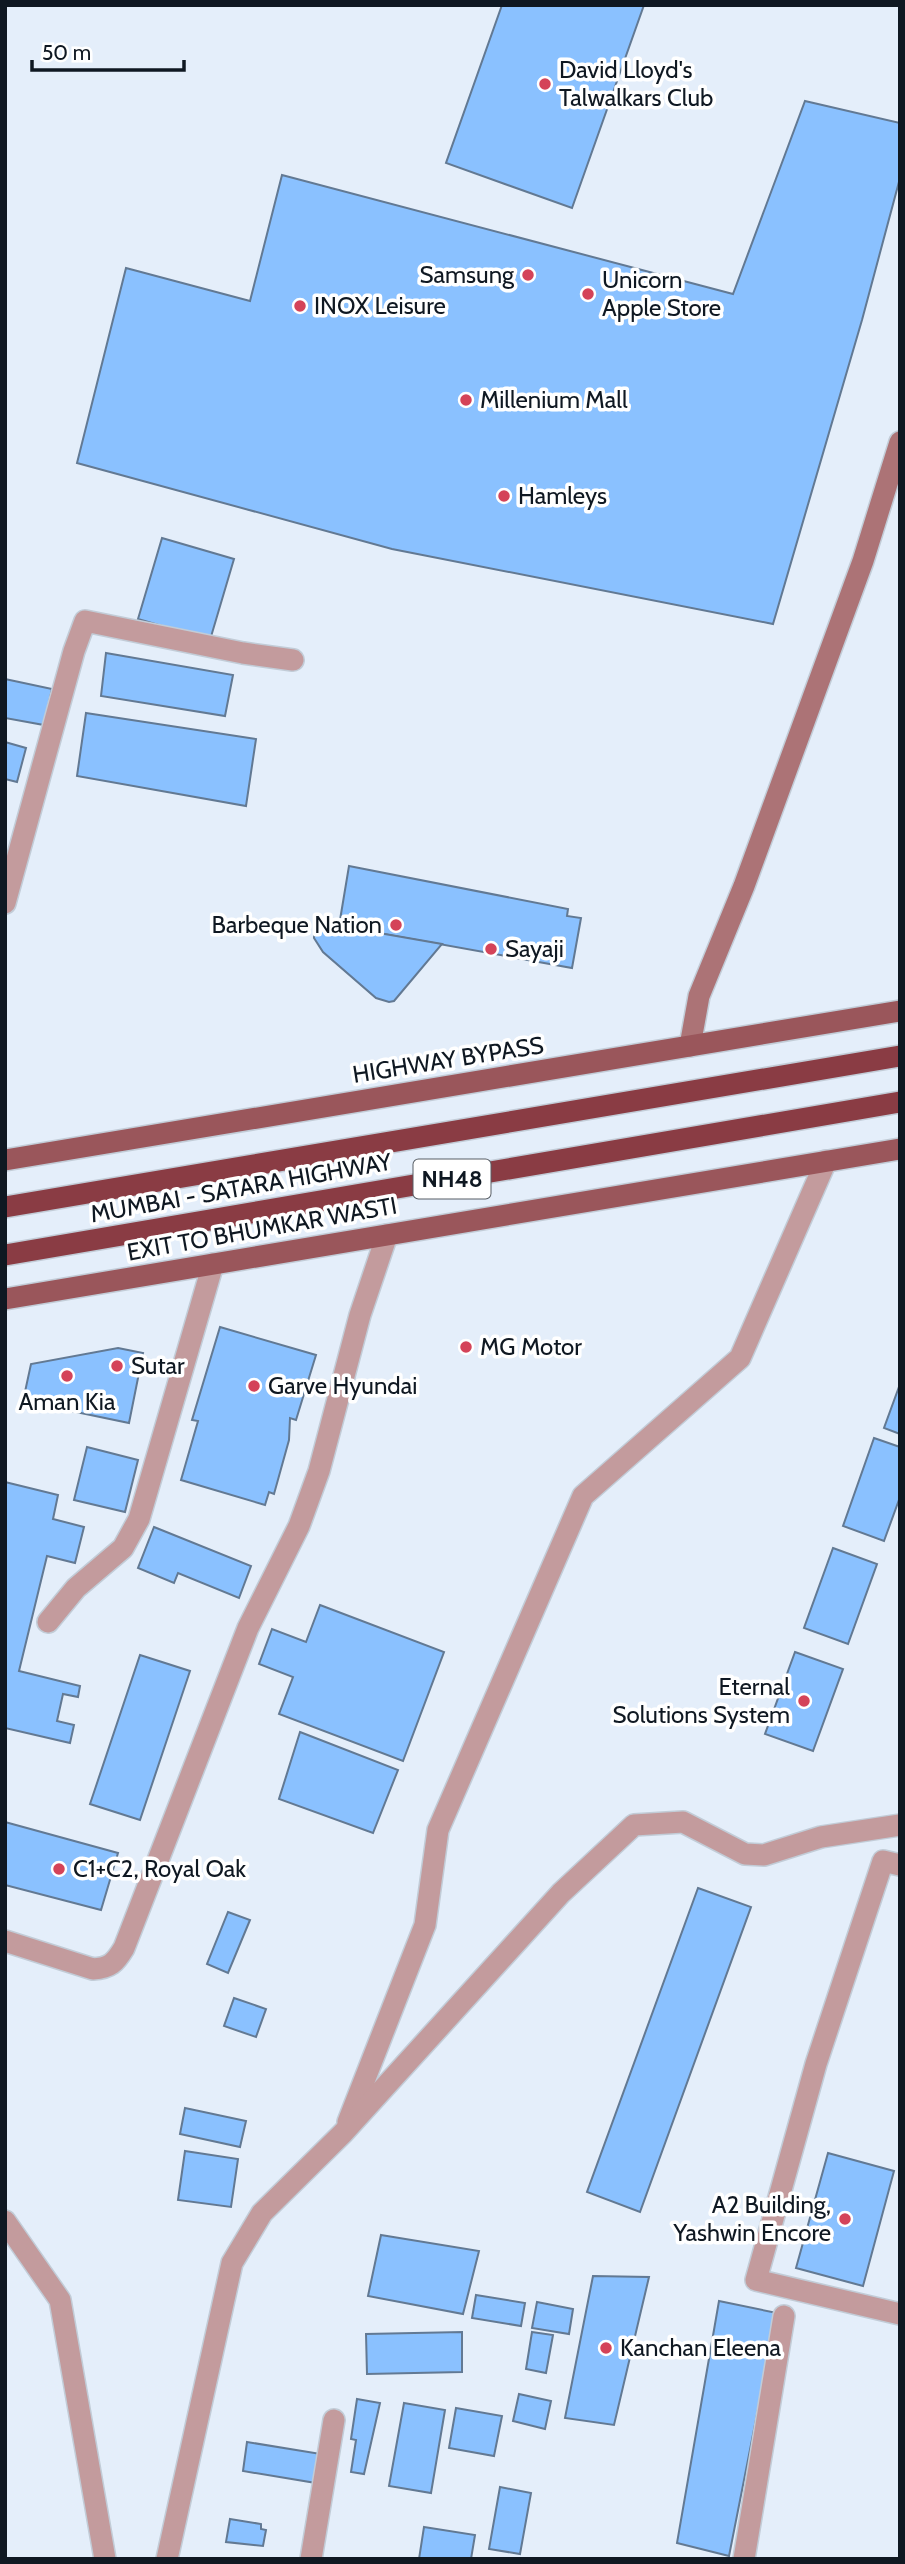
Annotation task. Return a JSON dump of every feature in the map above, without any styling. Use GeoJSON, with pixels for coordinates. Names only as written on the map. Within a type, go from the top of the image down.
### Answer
{"type":"FeatureCollection","features":[{"type":"Feature","properties":{"kind":"highway","name":"MUMBAI - SATARA HIGHWAY"},"geometry":{"type":"LineString","coordinates":[[5,1207],[900,1056]]}},
{"type":"Feature","properties":{"kind":"highway","name":"MUMBAI - SATARA HIGHWAY"},"geometry":{"type":"LineString","coordinates":[[5,1255],[900,1102]]}},
{"type":"Feature","properties":{"kind":"main road","name":"HIGHWAY BYPASS"},"geometry":{"type":"LineString","coordinates":[[5,1160],[900,1011]]}},
{"type":"Feature","properties":{"kind":"main road","name":"EXIT TO BHUMKAR WASTI"},"geometry":{"type":"LineString","coordinates":[[5,1299],[900,1149]]}},
{"type":"Feature","properties":{"kind":"street"},"geometry":{"type":"LineString","coordinates":[[690,1046],[699,996],[744,886],[859,573],[900,442]]}},
{"type":"Feature","properties":{"kind":"street"},"geometry":{"type":"LineString","coordinates":[[5,903],[74,651],[85,621],[243,653],[293,660]]}},
{"type":"Feature","properties":{"kind":"street"},"geometry":{"type":"LineString","coordinates":[[343,2133],[425,1925],[438,1830],[583,1496],[740,1358],[825,1161]]}},
{"type":"Feature","properties":{"kind":"street"},"geometry":{"type":"LineString","coordinates":[[5,1941],[93,1969],[107,1968],[116,1961],[124,1948],[248,1628],[299,1526],[319,1471],[360,1315],[387,1235]]}},
{"type":"Feature","properties":{"kind":"street"},"geometry":{"type":"LineString","coordinates":[[48,1622],[76,1588],[123,1548],[139,1519],[213,1264]]}},
{"type":"Feature","properties":{"kind":"street"},"geometry":{"type":"LineString","coordinates":[[167,2559],[232,2263],[262,2213],[343,2133],[561,1894],[634,1825],[683,1822],[745,1854],[764,1855],[821,1837],[900,1825]]}},
{"type":"Feature","properties":{"kind":"street"},"geometry":{"type":"LineString","coordinates":[[900,1865],[883,1861],[816,2064],[756,2280],[900,2314]]}},
{"type":"Feature","properties":{"kind":"street"},"geometry":{"type":"LineString","coordinates":[[5,2221],[60,2300],[105,2559]]}},
{"type":"Feature","properties":{"kind":"street"},"geometry":{"type":"LineString","coordinates":[[744,2559],[784,2316]]}},
{"type":"Feature","properties":{"kind":"street"},"geometry":{"type":"LineString","coordinates":[[312,2559],[334,2420]]}},
{"type":"Feature","properties":{"kind":"building","name":"David Lloyd's Talwalkars Club"},"geometry":{"type":"Polygon","coordinates":[[[502,5],[644,5],[572,208],[446,163],[502,5]]]}},
{"type":"Feature","properties":{"kind":"building","name":"Millenium Mall"},"geometry":{"type":"Polygon","coordinates":[[[805,101],[900,123],[900,178],[862,320],[773,624],[392,549],[77,463],[126,268],[250,301],[282,175],[733,294],[805,101]]]}},
{"type":"Feature","properties":{"kind":"building"},"geometry":{"type":"Polygon","coordinates":[[[162,538],[234,559],[210,640],[138,619],[162,538]]]}},
{"type":"Feature","properties":{"kind":"building"},"geometry":{"type":"Polygon","coordinates":[[[106,653],[233,675],[225,716],[101,696],[106,653]]]}},
{"type":"Feature","properties":{"kind":"building"},"geometry":{"type":"Polygon","coordinates":[[[5,679],[52,689],[44,725],[5,718],[5,679]]]}},
{"type":"Feature","properties":{"kind":"building"},"geometry":{"type":"Polygon","coordinates":[[[86,713],[256,739],[246,806],[77,776],[86,713]]]}},
{"type":"Feature","properties":{"kind":"building"},"geometry":{"type":"Polygon","coordinates":[[[5,742],[26,748],[17,782],[5,779],[5,742]]]}},
{"type":"Feature","properties":{"kind":"building"},"geometry":{"type":"Polygon","coordinates":[[[349,866],[568,909],[567,916],[581,918],[572,968],[339,926],[349,866]]]}},
{"type":"Feature","properties":{"kind":"building"},"geometry":{"type":"Polygon","coordinates":[[[315,922],[442,944],[394,1001],[389,1002],[376,998],[323,952],[314,938],[315,922]]]}},
{"type":"Feature","properties":{"kind":"building","name":"Garve Hyundai"},"geometry":{"type":"Polygon","coordinates":[[[220,1327],[316,1355],[296,1420],[290,1418],[289,1440],[274,1494],[269,1492],[265,1505],[181,1480],[198,1421],[192,1420],[220,1327]]]}},
{"type":"Feature","properties":{"kind":"building"},"geometry":{"type":"Polygon","coordinates":[[[118,1348],[143,1353],[129,1423],[23,1401],[31,1364],[118,1348]]]}},
{"type":"Feature","properties":{"kind":"building"},"geometry":{"type":"Polygon","coordinates":[[[900,1384],[900,1434],[884,1428],[900,1384]]]}},
{"type":"Feature","properties":{"kind":"building"},"geometry":{"type":"Polygon","coordinates":[[[874,1438],[900,1447],[900,1497],[884,1541],[843,1526],[874,1438]]]}},
{"type":"Feature","properties":{"kind":"building"},"geometry":{"type":"Polygon","coordinates":[[[87,1447],[138,1460],[125,1512],[74,1500],[87,1447]]]}},
{"type":"Feature","properties":{"kind":"building"},"geometry":{"type":"Polygon","coordinates":[[[5,1482],[58,1495],[53,1519],[84,1527],[75,1563],[47,1556],[19,1671],[80,1686],[78,1697],[63,1694],[57,1721],[74,1725],[70,1743],[5,1728],[5,1482]]]}},
{"type":"Feature","properties":{"kind":"building"},"geometry":{"type":"Polygon","coordinates":[[[154,1527],[251,1566],[239,1598],[178,1573],[174,1583],[138,1568],[154,1527]]]}},
{"type":"Feature","properties":{"kind":"building"},"geometry":{"type":"Polygon","coordinates":[[[833,1548],[877,1564],[848,1644],[804,1628],[833,1548]]]}},
{"type":"Feature","properties":{"kind":"building"},"geometry":{"type":"Polygon","coordinates":[[[320,1605],[444,1652],[403,1761],[279,1714],[293,1677],[259,1664],[272,1629],[306,1642],[320,1605]]]}},
{"type":"Feature","properties":{"kind":"building","name":"Eternal Solutions System"},"geometry":{"type":"Polygon","coordinates":[[[795,1652],[843,1669],[813,1751],[765,1734],[795,1652]]]}},
{"type":"Feature","properties":{"kind":"building"},"geometry":{"type":"Polygon","coordinates":[[[140,1655],[190,1671],[140,1820],[90,1804],[140,1655]]]}},
{"type":"Feature","properties":{"kind":"building"},"geometry":{"type":"Polygon","coordinates":[[[300,1732],[398,1770],[373,1833],[279,1799],[300,1732]]]}},
{"type":"Feature","properties":{"kind":"building","name":"C1+C2, Royal Oak"},"geometry":{"type":"Polygon","coordinates":[[[5,1822],[118,1853],[101,1910],[5,1885],[5,1822]]]}},
{"type":"Feature","properties":{"kind":"building"},"geometry":{"type":"Polygon","coordinates":[[[698,1888],[751,1907],[640,2212],[587,2192],[698,1888]]]}},
{"type":"Feature","properties":{"kind":"building"},"geometry":{"type":"Polygon","coordinates":[[[228,1912],[250,1920],[228,1973],[207,1964],[228,1912]]]}},
{"type":"Feature","properties":{"kind":"building"},"geometry":{"type":"Polygon","coordinates":[[[234,1998],[266,2009],[256,2037],[224,2026],[234,1998]]]}},
{"type":"Feature","properties":{"kind":"building"},"geometry":{"type":"Polygon","coordinates":[[[185,2108],[246,2121],[240,2147],[180,2134],[185,2108]]]}},
{"type":"Feature","properties":{"kind":"building"},"geometry":{"type":"Polygon","coordinates":[[[185,2151],[238,2159],[231,2207],[178,2200],[185,2151]]]}},
{"type":"Feature","properties":{"kind":"building","name":"A2 Building, Yashwin Encore"},"geometry":{"type":"Polygon","coordinates":[[[828,2153],[894,2171],[863,2286],[796,2268],[828,2153]]]}},
{"type":"Feature","properties":{"kind":"building"},"geometry":{"type":"Polygon","coordinates":[[[381,2235],[479,2251],[463,2314],[368,2296],[381,2235]]]}},
{"type":"Feature","properties":{"kind":"building","name":"Kanchan Eleena"},"geometry":{"type":"Polygon","coordinates":[[[593,2276],[649,2277],[614,2425],[565,2418],[593,2276]]]}},
{"type":"Feature","properties":{"kind":"building"},"geometry":{"type":"Polygon","coordinates":[[[476,2295],[525,2303],[521,2326],[472,2318],[476,2295]]]}},
{"type":"Feature","properties":{"kind":"building"},"geometry":{"type":"Polygon","coordinates":[[[719,2301],[777,2313],[729,2556],[677,2543],[719,2301]]]}},
{"type":"Feature","properties":{"kind":"building"},"geometry":{"type":"Polygon","coordinates":[[[537,2302],[573,2309],[569,2334],[532,2328],[537,2302]]]}},
{"type":"Feature","properties":{"kind":"building"},"geometry":{"type":"Polygon","coordinates":[[[462,2332],[462,2372],[367,2374],[366,2334],[462,2332]]]}},
{"type":"Feature","properties":{"kind":"building"},"geometry":{"type":"Polygon","coordinates":[[[532,2332],[553,2335],[546,2373],[526,2369],[532,2332]]]}},
{"type":"Feature","properties":{"kind":"building"},"geometry":{"type":"Polygon","coordinates":[[[519,2394],[551,2401],[545,2429],[513,2421],[519,2394]]]}},
{"type":"Feature","properties":{"kind":"building"},"geometry":{"type":"Polygon","coordinates":[[[357,2399],[380,2403],[364,2474],[351,2472],[356,2440],[351,2439],[357,2399]]]}},
{"type":"Feature","properties":{"kind":"building"},"geometry":{"type":"Polygon","coordinates":[[[404,2403],[445,2410],[431,2493],[389,2486],[404,2403]]]}},
{"type":"Feature","properties":{"kind":"building"},"geometry":{"type":"Polygon","coordinates":[[[456,2408],[502,2416],[494,2456],[449,2448],[456,2408]]]}},
{"type":"Feature","properties":{"kind":"building"},"geometry":{"type":"Polygon","coordinates":[[[247,2442],[327,2455],[322,2484],[243,2471],[247,2442]]]}},
{"type":"Feature","properties":{"kind":"building"},"geometry":{"type":"Polygon","coordinates":[[[500,2487],[531,2493],[520,2554],[489,2549],[500,2487]]]}},
{"type":"Feature","properties":{"kind":"building"},"geometry":{"type":"Polygon","coordinates":[[[230,2519],[261,2524],[261,2529],[266,2530],[263,2546],[226,2542],[230,2519]]]}},
{"type":"Feature","properties":{"kind":"building"},"geometry":{"type":"Polygon","coordinates":[[[424,2527],[475,2535],[471,2559],[419,2559],[424,2527]]]}},
{"type":"Feature","properties":{"kind":"place","name":"David Lloyd's Talwalkars Club"},"geometry":{"type":"Point","coordinates":[545,84]}},
{"type":"Feature","properties":{"kind":"place","name":"Samsung"},"geometry":{"type":"Point","coordinates":[528,275]}},
{"type":"Feature","properties":{"kind":"place","name":"Unicorn Apple Store"},"geometry":{"type":"Point","coordinates":[588,294]}},
{"type":"Feature","properties":{"kind":"place","name":"INOX Leisure"},"geometry":{"type":"Point","coordinates":[300,306]}},
{"type":"Feature","properties":{"kind":"place","name":"Millenium Mall"},"geometry":{"type":"Point","coordinates":[466,400]}},
{"type":"Feature","properties":{"kind":"place","name":"Hamleys"},"geometry":{"type":"Point","coordinates":[504,496]}},
{"type":"Feature","properties":{"kind":"place","name":"Barbeque Nation"},"geometry":{"type":"Point","coordinates":[396,925]}},
{"type":"Feature","properties":{"kind":"place","name":"Sayaji"},"geometry":{"type":"Point","coordinates":[491,949]}},
{"type":"Feature","properties":{"kind":"place","name":"MG Motor"},"geometry":{"type":"Point","coordinates":[466,1347]}},
{"type":"Feature","properties":{"kind":"place","name":"Sutar"},"geometry":{"type":"Point","coordinates":[117,1366]}},
{"type":"Feature","properties":{"kind":"place","name":"Aman Kia"},"geometry":{"type":"Point","coordinates":[67,1376]}},
{"type":"Feature","properties":{"kind":"place","name":"Garve Hyundai"},"geometry":{"type":"Point","coordinates":[254,1386]}},
{"type":"Feature","properties":{"kind":"place","name":"Eternal Solutions System"},"geometry":{"type":"Point","coordinates":[804,1701]}},
{"type":"Feature","properties":{"kind":"place","name":"C1+C2, Royal Oak"},"geometry":{"type":"Point","coordinates":[59,1869]}},
{"type":"Feature","properties":{"kind":"place","name":"A2 Building, Yashwin Encore"},"geometry":{"type":"Point","coordinates":[845,2219]}},
{"type":"Feature","properties":{"kind":"place","name":"Kanchan Eleena"},"geometry":{"type":"Point","coordinates":[606,2348]}}]}
